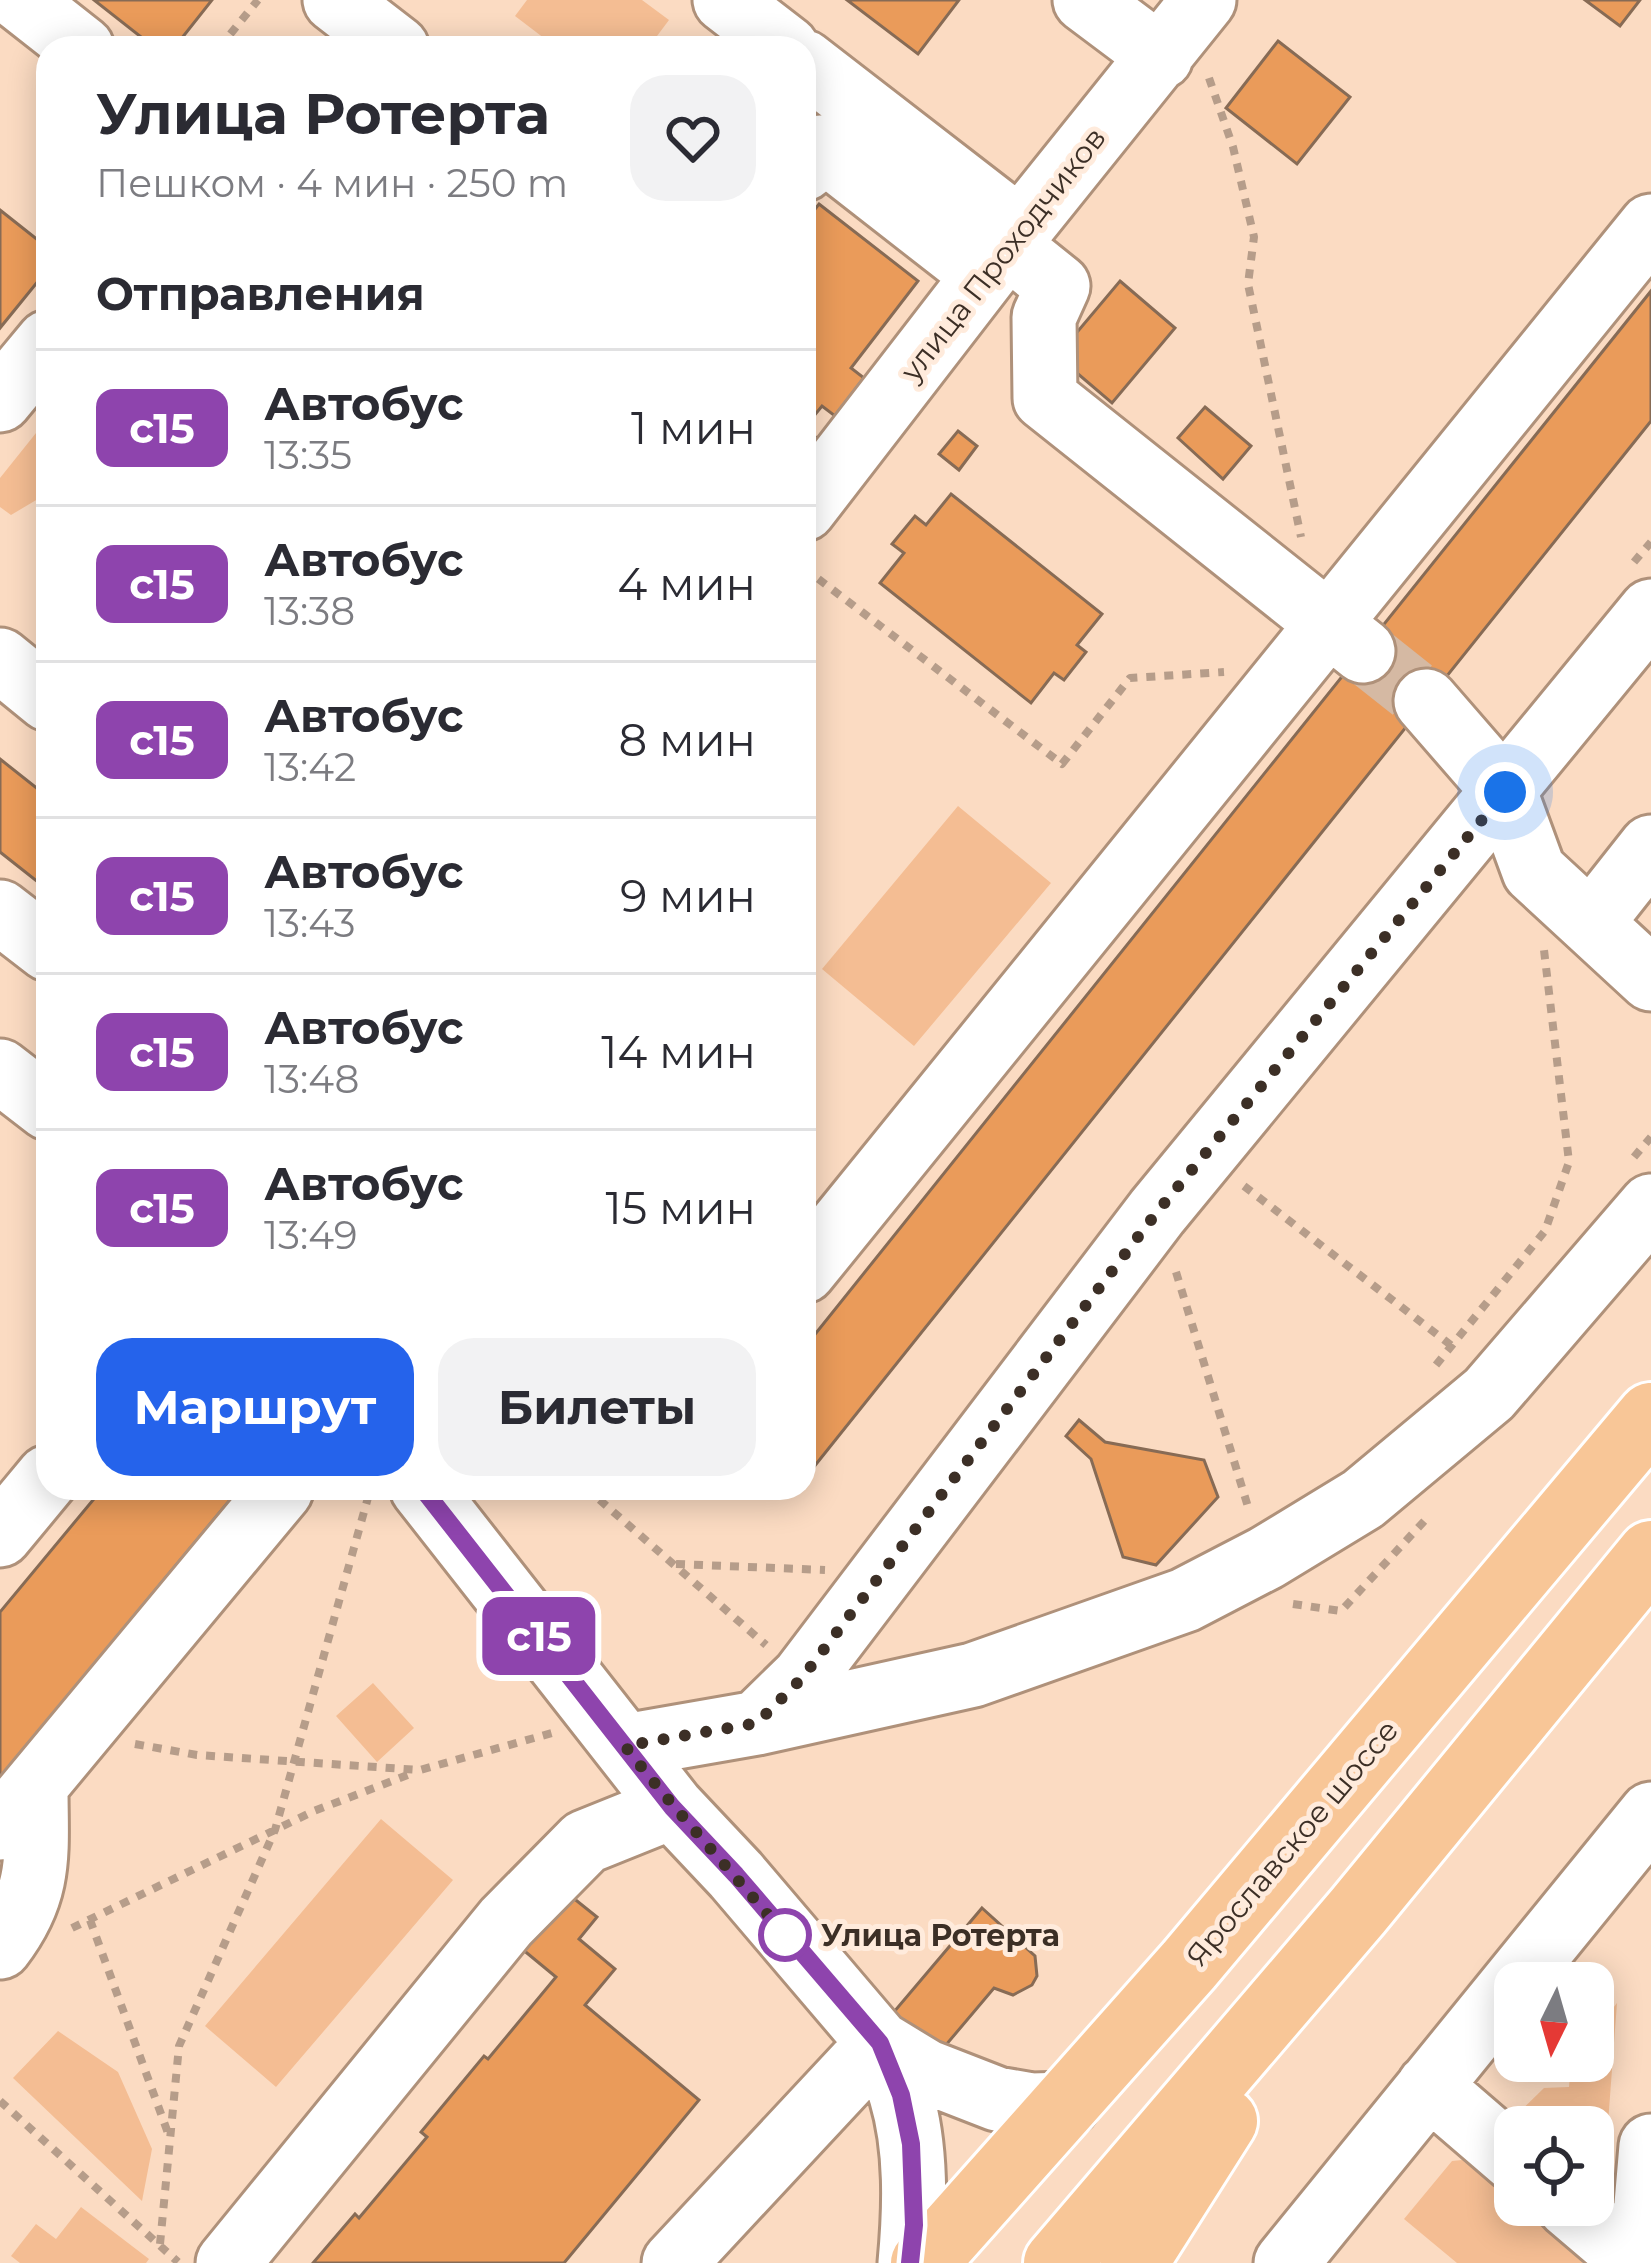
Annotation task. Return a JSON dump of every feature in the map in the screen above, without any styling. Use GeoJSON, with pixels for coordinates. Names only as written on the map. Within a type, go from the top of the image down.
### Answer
{"type":"FeatureCollection","features":[{"type":"Feature","properties":{"kind":"main road","name":"Ярославское шоссе"},"geometry":{"type":"LineString","coordinates":[[924,2263],[1189,1965],[1651,1416]]}},
{"type":"Feature","properties":{"kind":"main road"},"geometry":{"type":"LineString","coordinates":[[1057,2263],[1358,1911],[1651,1554]]}},
{"type":"Feature","properties":{"kind":"main road"},"geometry":{"type":"LineString","coordinates":[[1134,2263],[1358,1911]]}},
{"type":"Feature","properties":{"kind":"street"},"geometry":{"type":"LineString","coordinates":[[21,0],[67,36]]}},
{"type":"Feature","properties":{"kind":"street"},"geometry":{"type":"LineString","coordinates":[[335,0],[382,36]]}},
{"type":"Feature","properties":{"kind":"street"},"geometry":{"type":"LineString","coordinates":[[725,0],[772,36]]}},
{"type":"Feature","properties":{"kind":"street"},"geometry":{"type":"LineString","coordinates":[[1085,0],[1184,64]]}},
{"type":"Feature","properties":{"kind":"street","name":"улица Проходчиков"},"geometry":{"type":"LineString","coordinates":[[816,493],[1003,250],[1184,64],[1204,0]]}},
{"type":"Feature","properties":{"kind":"street"},"geometry":{"type":"LineString","coordinates":[[816,73],[1003,250]]}},
{"type":"Feature","properties":{"kind":"street"},"geometry":{"type":"LineString","coordinates":[[816,152],[820,147],[1058,286],[1045,316],[1045,398],[1325,639]]}},
{"type":"Feature","properties":{"kind":"street"},"geometry":{"type":"LineString","coordinates":[[816,1256],[1325,639],[1651,226]]}},
{"type":"Feature","properties":{"kind":"street"},"geometry":{"type":"LineString","coordinates":[[0,400],[36,356]]}},
{"type":"Feature","properties":{"kind":"street"},"geometry":{"type":"LineString","coordinates":[[757,1723],[802,1678],[1157,1212],[1651,610]]}},
{"type":"Feature","properties":{"kind":"street"},"geometry":{"type":"LineString","coordinates":[[0,660],[36,689]]}},
{"type":"Feature","properties":{"kind":"street"},"geometry":{"type":"LineString","coordinates":[[1426,701],[1505,792],[1534,871],[1651,979]]}},
{"type":"Feature","properties":{"kind":"street"},"geometry":{"type":"LineString","coordinates":[[1591,923],[1651,847]]}},
{"type":"Feature","properties":{"kind":"street"},"geometry":{"type":"LineString","coordinates":[[0,912],[36,940]]}},
{"type":"Feature","properties":{"kind":"street"},"geometry":{"type":"LineString","coordinates":[[0,1071],[36,1099]]}},
{"type":"Feature","properties":{"kind":"street"},"geometry":{"type":"LineString","coordinates":[[625,1746],[757,1723],[973,1675],[1185,1600],[1266,1558],[1363,1499],[1489,1394],[1651,1206]]}},
{"type":"Feature","properties":{"kind":"street"},"geometry":{"type":"LineString","coordinates":[[0,1535],[36,1492]]}},
{"type":"Feature","properties":{"kind":"street"},"geometry":{"type":"LineString","coordinates":[[0,1947],[21,1919],[36,1870],[18,1807],[273,1500]]}},
{"type":"Feature","properties":{"kind":"street"},"geometry":{"type":"LineString","coordinates":[[431,1500],[672,1807],[880,2043],[925,2071],[997,2099],[1068,2104]]}},
{"type":"Feature","properties":{"kind":"street"},"geometry":{"type":"LineString","coordinates":[[228,2263],[506,1922],[585,1842],[672,1807]]}},
{"type":"Feature","properties":{"kind":"street"},"geometry":{"type":"LineString","coordinates":[[1286,2263],[1651,1814]]}},
{"type":"Feature","properties":{"kind":"street"},"geometry":{"type":"LineString","coordinates":[[674,2263],[880,2043]]}},
{"type":"Feature","properties":{"kind":"street"},"geometry":{"type":"LineString","coordinates":[[880,2043],[901,2095],[911,2144],[914,2225],[910,2263]]}},
{"type":"Feature","properties":{"kind":"street"},"geometry":{"type":"LineString","coordinates":[[1429,2086],[1494,2142]]}},
{"type":"Feature","properties":{"kind":"street"},"geometry":{"type":"LineString","coordinates":[[1638,2263],[1651,2146]]}},
{"type":"Feature","properties":{"kind":"street"},"geometry":{"type":"LineString","coordinates":[[1593,2226],[1638,2263]]}},
{"type":"Feature","properties":{"kind":"path"},"geometry":{"type":"LineString","coordinates":[[229,36],[258,0]]}},
{"type":"Feature","properties":{"kind":"path"},"geometry":{"type":"LineString","coordinates":[[816,577],[1062,764],[1130,677],[1325,639],[1248,284],[1254,237],[1233,147],[1184,64]]}},
{"type":"Feature","properties":{"kind":"path"},"geometry":{"type":"LineString","coordinates":[[1423,1382],[1545,1231],[1569,1162],[1534,871]]}},
{"type":"Feature","properties":{"kind":"path"},"geometry":{"type":"LineString","coordinates":[[1204,1156],[1462,1353]]}},
{"type":"Feature","properties":{"kind":"path"},"geometry":{"type":"LineString","coordinates":[[1157,1212],[1251,1519]]}},
{"type":"Feature","properties":{"kind":"path"},"geometry":{"type":"LineString","coordinates":[[160,2244],[179,2046],[274,1830],[367,1500]]}},
{"type":"Feature","properties":{"kind":"path"},"geometry":{"type":"LineString","coordinates":[[600,1500],[802,1678]]}},
{"type":"Feature","properties":{"kind":"path"},"geometry":{"type":"LineString","coordinates":[[66,1931],[314,1811],[420,1771]]}},
{"type":"Feature","properties":{"kind":"path"},"geometry":{"type":"LineString","coordinates":[[90,1920],[169,2134]]}},
{"type":"Feature","properties":{"kind":"path"},"geometry":{"type":"LineString","coordinates":[[0,2101],[179,2263]]}},
{"type":"Feature","properties":{"kind":"shaded area"},"geometry":{"type":"Polygon","coordinates":[[[527,0],[642,0],[669,20],[657,36],[541,36],[515,16],[527,0]]]}},
{"type":"Feature","properties":{"kind":"shaded area"},"geometry":{"type":"Polygon","coordinates":[[[36,433],[36,500],[11,515],[0,507],[0,478],[36,433]]]}},
{"type":"Feature","properties":{"kind":"shaded area"},"geometry":{"type":"Polygon","coordinates":[[[958,806],[1051,883],[914,1046],[822,969],[958,806]]]}},
{"type":"Feature","properties":{"kind":"shaded area"},"geometry":{"type":"Polygon","coordinates":[[[373,1683],[414,1728],[377,1762],[336,1716],[373,1683]]]}},
{"type":"Feature","properties":{"kind":"shaded area"},"geometry":{"type":"Polygon","coordinates":[[[381,1819],[453,1880],[276,2087],[205,2026],[381,1819]]]}},
{"type":"Feature","properties":{"kind":"shaded area"},"geometry":{"type":"Polygon","coordinates":[[[58,2031],[118,2072],[152,2149],[142,2201],[13,2078],[58,2031]]]}},
{"type":"Feature","properties":{"kind":"shaded area"},"geometry":{"type":"Polygon","coordinates":[[[1569,2082],[1611,2082],[1609,2106],[1526,2106],[1544,2088],[1569,2087],[1569,2082]]]}},
{"type":"Feature","properties":{"kind":"shaded area"},"geometry":{"type":"Polygon","coordinates":[[[1472,2159],[1494,2176],[1494,2226],[1558,2226],[1583,2245],[1582,2263],[1457,2263],[1404,2219],[1452,2161],[1472,2159]]]}},
{"type":"Feature","properties":{"kind":"shaded area"},"geometry":{"type":"Polygon","coordinates":[[[81,2207],[149,2259],[146,2263],[20,2263],[11,2256],[36,2224],[56,2239],[81,2207]]]}},
{"type":"Feature","properties":{"kind":"building"},"geometry":{"type":"Polygon","coordinates":[[[94,0],[212,0],[184,36],[140,36],[94,0]]]}},
{"type":"Feature","properties":{"kind":"building"},"geometry":{"type":"Polygon","coordinates":[[[847,0],[959,0],[918,54],[847,0]]]}},
{"type":"Feature","properties":{"kind":"building"},"geometry":{"type":"Polygon","coordinates":[[[1585,0],[1640,0],[1620,26],[1585,0]]]}},
{"type":"Feature","properties":{"kind":"building"},"geometry":{"type":"Polygon","coordinates":[[[1278,41],[1350,97],[1297,164],[1226,108],[1278,41]]]}},
{"type":"Feature","properties":{"kind":"building"},"geometry":{"type":"Polygon","coordinates":[[[819,204],[918,281],[851,368],[864,378],[835,416],[822,406],[816,413],[819,204]]]}},
{"type":"Feature","properties":{"kind":"building"},"geometry":{"type":"Polygon","coordinates":[[[0,210],[36,238],[36,284],[0,328],[0,210]]]}},
{"type":"Feature","properties":{"kind":"building"},"geometry":{"type":"Polygon","coordinates":[[[1120,281],[1175,328],[1112,403],[1057,356],[1120,281]]]}},
{"type":"Feature","properties":{"kind":"building"},"geometry":{"type":"Polygon","coordinates":[[[1651,291],[1651,421],[816,1464],[816,1333],[1651,291]]]}},
{"type":"Feature","properties":{"kind":"building"},"geometry":{"type":"Polygon","coordinates":[[[1205,407],[1251,446],[1223,479],[1178,438],[1205,407]]]}},
{"type":"Feature","properties":{"kind":"building"},"geometry":{"type":"Polygon","coordinates":[[[958,431],[977,446],[959,470],[939,454],[958,431]]]}},
{"type":"Feature","properties":{"kind":"building"},"geometry":{"type":"Polygon","coordinates":[[[951,494],[1102,614],[1077,645],[1086,652],[1064,680],[1054,673],[1031,703],[880,583],[904,553],[892,544],[915,516],[926,525],[951,494]]]}},
{"type":"Feature","properties":{"kind":"building"},"geometry":{"type":"Polygon","coordinates":[[[0,759],[36,788],[36,880],[0,852],[0,759]]]}},
{"type":"Feature","properties":{"kind":"building"},"geometry":{"type":"Polygon","coordinates":[[[1079,1420],[1105,1442],[1204,1460],[1218,1497],[1156,1565],[1123,1557],[1091,1459],[1066,1436],[1079,1420]]]}},
{"type":"Feature","properties":{"kind":"building"},"geometry":{"type":"Polygon","coordinates":[[[93,1500],[230,1500],[0,1778],[0,1612],[93,1500]]]}},
{"type":"Feature","properties":{"kind":"building"},"geometry":{"type":"Polygon","coordinates":[[[562,1889],[597,1917],[579,1939],[615,1969],[585,2005],[699,2100],[564,2263],[313,2263],[355,2214],[359,2218],[427,2137],[421,2132],[556,1977],[516,1944],[562,1889]]]}},
{"type":"Feature","properties":{"kind":"building"},"geometry":{"type":"Polygon","coordinates":[[[982,1908],[1035,1956],[1037,1976],[1032,1985],[1013,1995],[994,1988],[940,2052],[893,2013],[982,1908]]]}},
{"type":"Feature","properties":{"kind":"tunnel"},"geometry":{"type":"LineString","coordinates":[[1363,651],[1426,701]]}},
{"type":"Feature","properties":{"kind":"bus line","name":"с15"},"geometry":{"type":"LineString","coordinates":[[431,1500],[672,1807],[880,2043],[901,2095],[911,2144],[914,2225],[910,2263]]}},
{"type":"Feature","properties":{"kind":"place","name":"Улица Ротерта"},"geometry":{"type":"Point","coordinates":[785,1935]}},
{"type":"Feature","properties":{"kind":"route"},"geometry":{"type":"LineString","coordinates":[[785,1935],[790,1941],[625,1746],[757,1723],[802,1678],[1157,1212],[1505,792]]}}]}
